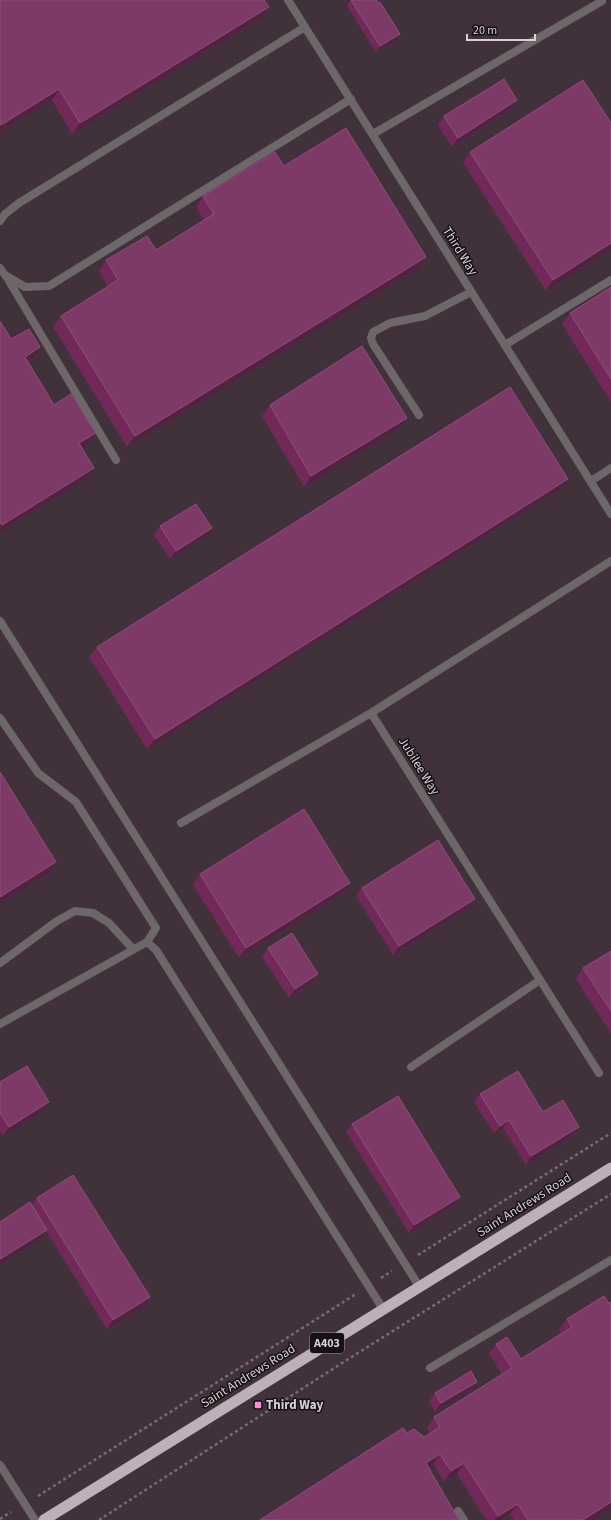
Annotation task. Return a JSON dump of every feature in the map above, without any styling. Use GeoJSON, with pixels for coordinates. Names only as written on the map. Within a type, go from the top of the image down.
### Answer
{"type":"FeatureCollection","features":[{"type":"Feature","properties":{"kind":"highway","name":"Saint Andrews Road"},"geometry":{"type":"LineString","coordinates":[[44,1520],[611,1168]]}},
{"type":"Feature","properties":{"kind":"street","name":"Third Way"},"geometry":{"type":"LineString","coordinates":[[288,0],[611,514]]}},
{"type":"Feature","properties":{"kind":"street"},"geometry":{"type":"LineString","coordinates":[[373,134],[602,2]]}},
{"type":"Feature","properties":{"kind":"street"},"geometry":{"type":"LineString","coordinates":[[0,221],[5,214],[19,203],[305,27]]}},
{"type":"Feature","properties":{"kind":"street"},"geometry":{"type":"LineString","coordinates":[[3,272],[25,287],[49,286],[351,99]]}},
{"type":"Feature","properties":{"kind":"street"},"geometry":{"type":"LineString","coordinates":[[3,272],[116,460]]}},
{"type":"Feature","properties":{"kind":"street"},"geometry":{"type":"LineString","coordinates":[[505,345],[611,280]]}},
{"type":"Feature","properties":{"kind":"street"},"geometry":{"type":"LineString","coordinates":[[419,415],[374,344],[371,338],[373,332],[390,323],[425,316],[471,292]]}},
{"type":"Feature","properties":{"kind":"street"},"geometry":{"type":"LineString","coordinates":[[591,481],[611,468]]}},
{"type":"Feature","properties":{"kind":"street"},"geometry":{"type":"LineString","coordinates":[[181,823],[371,712],[611,562]]}},
{"type":"Feature","properties":{"kind":"street"},"geometry":{"type":"LineString","coordinates":[[0,621],[419,1286]]}},
{"type":"Feature","properties":{"kind":"street","name":"Jubilee Way"},"geometry":{"type":"LineString","coordinates":[[371,712],[599,1073]]}},
{"type":"Feature","properties":{"kind":"street"},"geometry":{"type":"LineString","coordinates":[[0,718],[38,773],[76,802],[156,928],[147,942],[0,1024]]}},
{"type":"Feature","properties":{"kind":"street"},"geometry":{"type":"LineString","coordinates":[[0,962],[57,921],[75,911],[93,913],[109,924],[133,949]]}},
{"type":"Feature","properties":{"kind":"street"},"geometry":{"type":"LineString","coordinates":[[147,942],[156,950],[383,1309]]}},
{"type":"Feature","properties":{"kind":"street"},"geometry":{"type":"LineString","coordinates":[[411,1067],[540,980]]}},
{"type":"Feature","properties":{"kind":"street"},"geometry":{"type":"LineString","coordinates":[[430,1368],[611,1260]]}},
{"type":"Feature","properties":{"kind":"street"},"geometry":{"type":"LineString","coordinates":[[0,1465],[36,1520]]}},
{"type":"Feature","properties":{"kind":"street"},"geometry":{"type":"LineString","coordinates":[[458,1511],[464,1520]]}},
{"type":"Feature","properties":{"kind":"path"},"geometry":{"type":"LineString","coordinates":[[0,1519],[611,1133]]}},
{"type":"Feature","properties":{"kind":"path"},"geometry":{"type":"LineString","coordinates":[[98,1520],[349,1359],[611,1194]]}},
{"type":"Feature","properties":{"kind":"shaded area"},"geometry":{"type":"Polygon","coordinates":[[[0,0],[611,0],[611,1520],[0,1520],[0,0]]]}},
{"type":"Feature","properties":{"kind":"building"},"geometry":{"type":"Polygon","coordinates":[[[0,0],[264,0],[269,7],[80,123],[59,89],[1,125],[0,0]]]}},
{"type":"Feature","properties":{"kind":"building"},"geometry":{"type":"Polygon","coordinates":[[[351,0],[376,0],[378,3],[380,2],[400,34],[380,46],[351,0]]]}},
{"type":"Feature","properties":{"kind":"building"},"geometry":{"type":"Polygon","coordinates":[[[504,79],[517,100],[458,138],[444,116],[504,79]]]}},
{"type":"Feature","properties":{"kind":"building"},"geometry":{"type":"Polygon","coordinates":[[[583,80],[611,123],[611,243],[553,280],[470,152],[583,80]]]}},
{"type":"Feature","properties":{"kind":"building"},"geometry":{"type":"Polygon","coordinates":[[[346,128],[426,257],[135,436],[61,316],[118,280],[106,260],[147,236],[156,250],[214,214],[203,196],[275,152],[284,166],[346,128]]]}},
{"type":"Feature","properties":{"kind":"building"},"geometry":{"type":"Polygon","coordinates":[[[611,287],[611,379],[570,313],[611,287]]]}},
{"type":"Feature","properties":{"kind":"building"},"geometry":{"type":"Polygon","coordinates":[[[0,321],[11,339],[29,329],[40,347],[25,357],[54,405],[71,394],[96,433],[79,443],[94,468],[2,525],[0,522],[0,321]]]}},
{"type":"Feature","properties":{"kind":"building"},"geometry":{"type":"Polygon","coordinates":[[[362,346],[407,418],[311,476],[270,405],[362,346]]]}},
{"type":"Feature","properties":{"kind":"building"},"geometry":{"type":"Polygon","coordinates":[[[510,387],[568,479],[155,739],[97,647],[510,387]]]}},
{"type":"Feature","properties":{"kind":"building"},"geometry":{"type":"Polygon","coordinates":[[[196,504],[212,528],[176,551],[160,526],[196,504]]]}},
{"type":"Feature","properties":{"kind":"building"},"geometry":{"type":"Polygon","coordinates":[[[0,772],[56,862],[0,897],[0,772]]]}},
{"type":"Feature","properties":{"kind":"building"},"geometry":{"type":"Polygon","coordinates":[[[304,809],[350,883],[246,948],[200,874],[304,809]]]}},
{"type":"Feature","properties":{"kind":"building"},"geometry":{"type":"Polygon","coordinates":[[[438,840],[475,899],[399,946],[362,888],[438,840]]]}},
{"type":"Feature","properties":{"kind":"building"},"geometry":{"type":"Polygon","coordinates":[[[292,933],[318,974],[295,989],[268,948],[292,933]]]}},
{"type":"Feature","properties":{"kind":"building"},"geometry":{"type":"Polygon","coordinates":[[[611,951],[611,1011],[583,968],[611,951]]]}},
{"type":"Feature","properties":{"kind":"building"},"geometry":{"type":"Polygon","coordinates":[[[27,1066],[49,1102],[9,1127],[0,1113],[0,1082],[27,1066]]]}},
{"type":"Feature","properties":{"kind":"building"},"geometry":{"type":"Polygon","coordinates":[[[518,1071],[543,1112],[563,1100],[579,1127],[531,1156],[509,1120],[500,1126],[480,1094],[518,1071]]]}},
{"type":"Feature","properties":{"kind":"building"},"geometry":{"type":"Polygon","coordinates":[[[398,1096],[460,1197],[414,1225],[352,1124],[398,1096]]]}},
{"type":"Feature","properties":{"kind":"building"},"geometry":{"type":"Polygon","coordinates":[[[73,1175],[150,1297],[113,1320],[37,1198],[73,1175]]]}},
{"type":"Feature","properties":{"kind":"building"},"geometry":{"type":"Polygon","coordinates":[[[30,1202],[47,1230],[0,1259],[0,1222],[30,1202]]]}},
{"type":"Feature","properties":{"kind":"building"},"geometry":{"type":"Polygon","coordinates":[[[604,1296],[609,1303],[611,1302],[611,1502],[583,1520],[528,1520],[518,1504],[498,1516],[464,1463],[451,1471],[440,1454],[426,1463],[459,1520],[260,1520],[403,1428],[407,1433],[414,1429],[424,1437],[440,1427],[434,1417],[512,1368],[496,1344],[507,1337],[521,1359],[572,1327],[567,1319],[604,1296]]]}},
{"type":"Feature","properties":{"kind":"building"},"geometry":{"type":"Polygon","coordinates":[[[471,1371],[477,1382],[441,1403],[435,1393],[471,1371]]]}},
{"type":"Feature","properties":{"kind":"place","name":"Third Way"},"geometry":{"type":"Point","coordinates":[258,1405]}}]}
